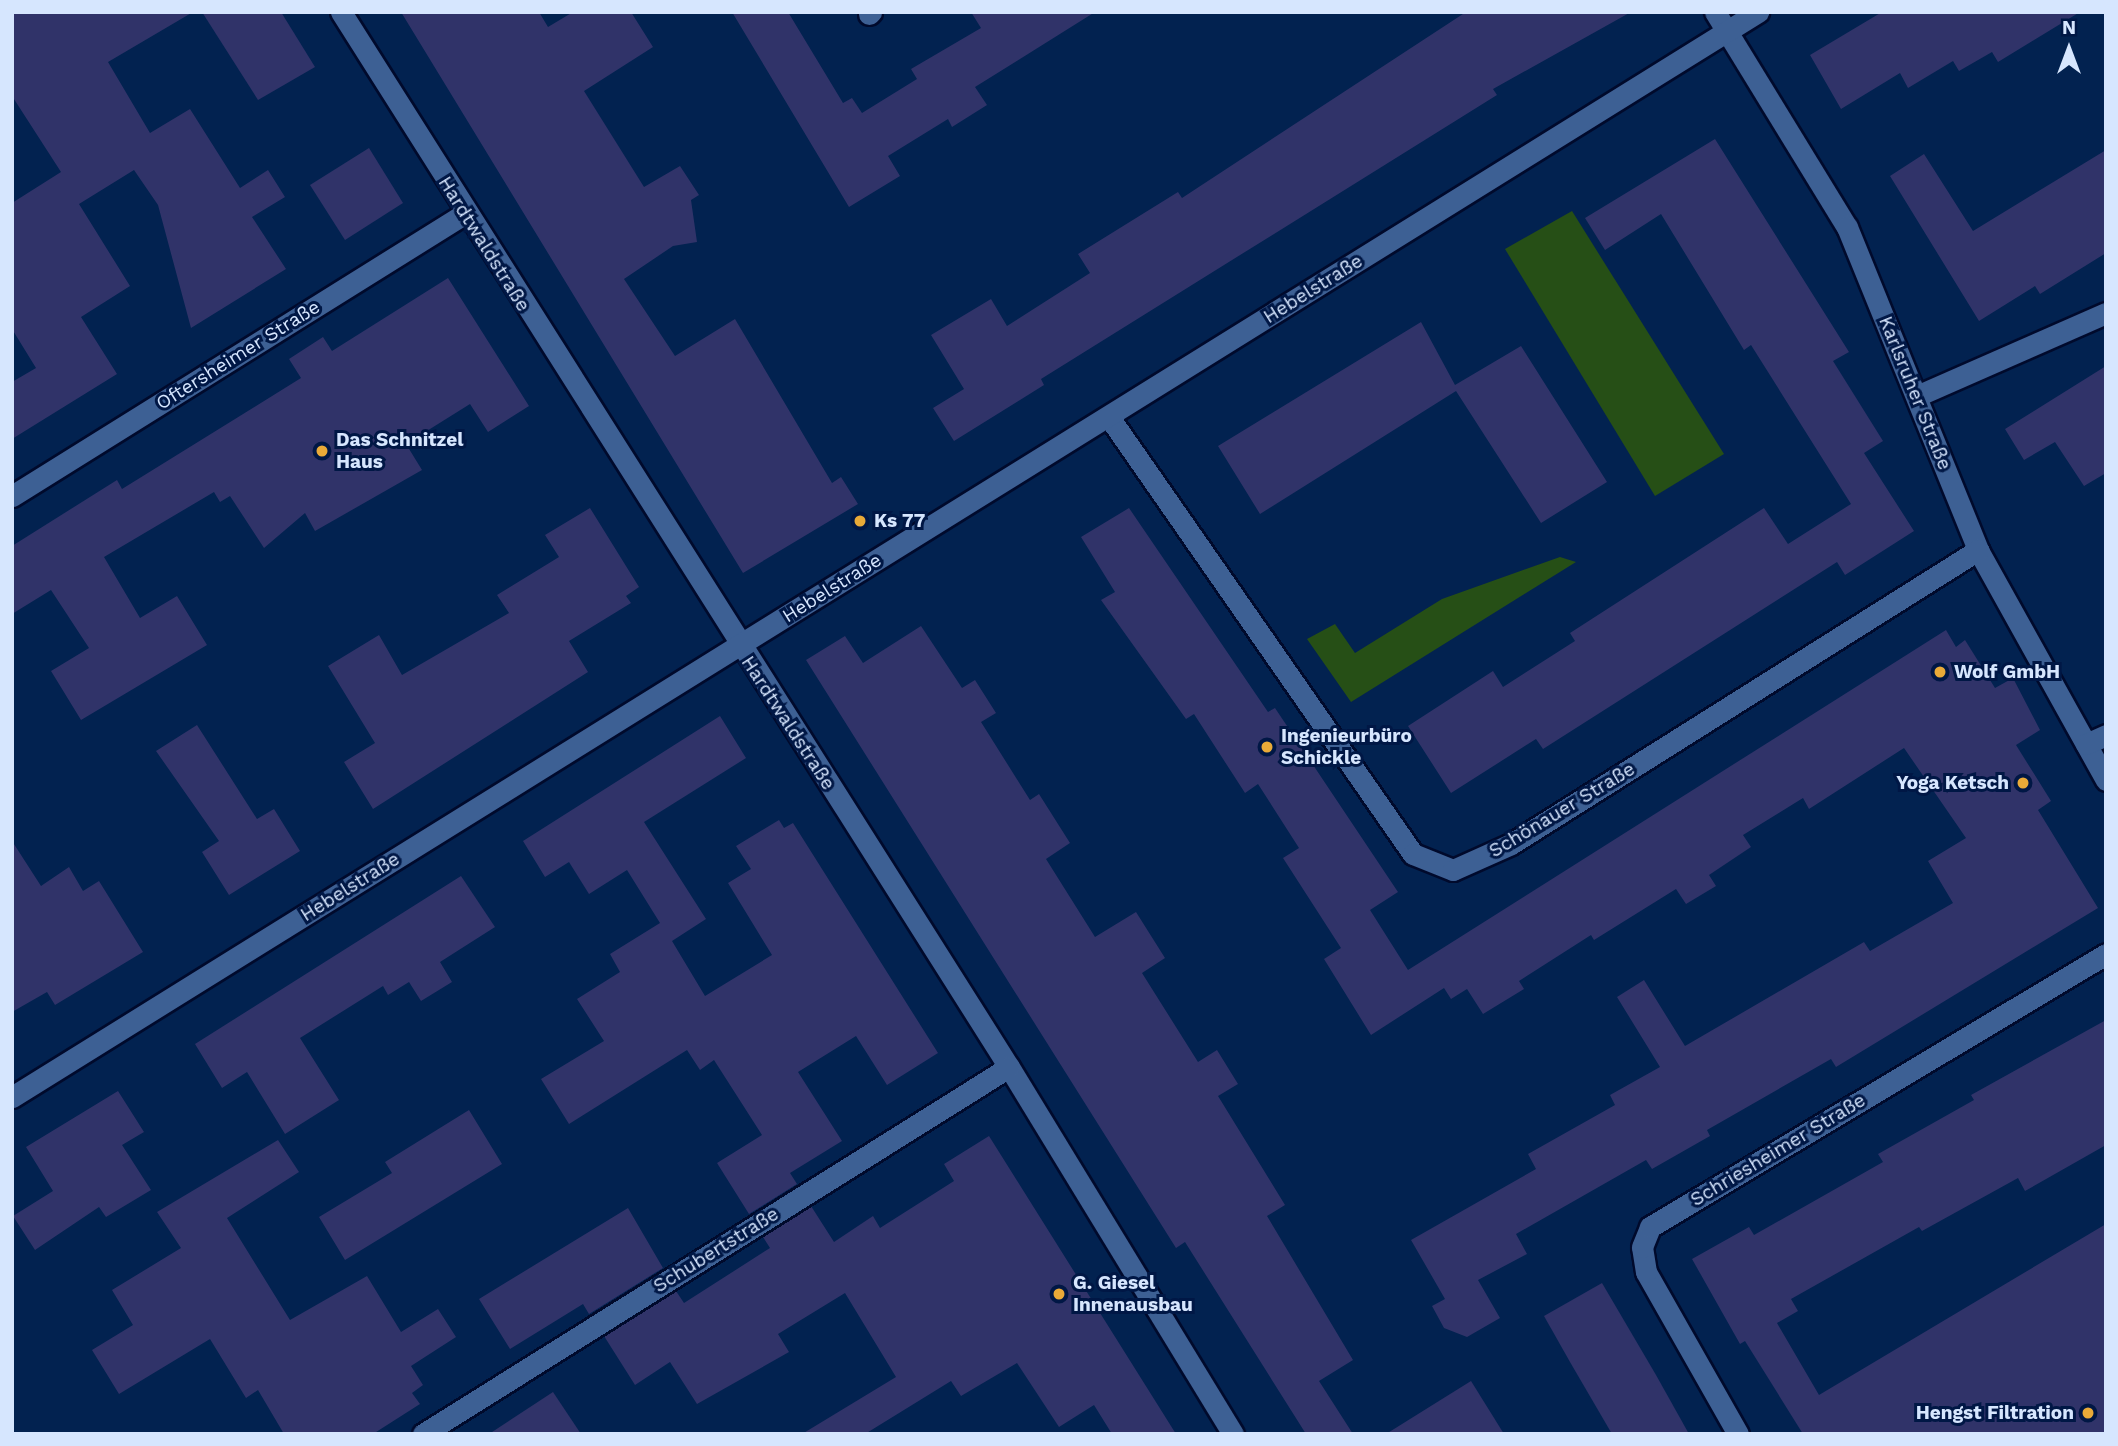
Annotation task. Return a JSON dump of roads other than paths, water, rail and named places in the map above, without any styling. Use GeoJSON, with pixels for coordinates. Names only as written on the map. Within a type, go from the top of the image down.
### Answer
{"type":"FeatureCollection","features":[{"type":"Feature","properties":{"kind":"street","name":"Hardtwaldstraße"},"geometry":{"type":"LineString","coordinates":[[341,12],[464,214],[1009,1067],[1233,1434]]}},
{"type":"Feature","properties":{"kind":"street","name":"Hebelstraße"},"geometry":{"type":"LineString","coordinates":[[12,1097],[1109,417],[1721,21],[1758,12]]}},
{"type":"Feature","properties":{"kind":"street","name":"Karlsruher Straße"},"geometry":{"type":"LineString","coordinates":[[1721,21],[1847,227],[1978,550],[2106,780]]}},
{"type":"Feature","properties":{"kind":"street","name":"Oftersheimer Straße"},"geometry":{"type":"LineString","coordinates":[[12,496],[464,214]]}},
{"type":"Feature","properties":{"kind":"street"},"geometry":{"type":"LineString","coordinates":[[1917,396],[2106,313]]}},
{"type":"Feature","properties":{"kind":"street","name":"Schönauer Straße"},"geometry":{"type":"LineString","coordinates":[[1109,417],[1413,853],[1453,870],[1511,844],[1978,550]]}},
{"type":"Feature","properties":{"kind":"street"},"geometry":{"type":"LineString","coordinates":[[2086,744],[2106,735]]}},
{"type":"Feature","properties":{"kind":"street","name":"Schriesheimer Straße"},"geometry":{"type":"LineString","coordinates":[[1738,1434],[1646,1272],[1642,1247],[1650,1227],[2106,954]]}},
{"type":"Feature","properties":{"kind":"street","name":"Schubertstraße"},"geometry":{"type":"LineString","coordinates":[[423,1434],[1009,1067]]}},
{"type":"Feature","properties":{"kind":"place","name":"Das Schnitzel Haus"},"geometry":{"type":"Point","coordinates":[322,451]}},
{"type":"Feature","properties":{"kind":"place","name":"Ks 77"},"geometry":{"type":"Point","coordinates":[860,521]}},
{"type":"Feature","properties":{"kind":"place","name":"Wolf GmbH"},"geometry":{"type":"Point","coordinates":[1940,672]}},
{"type":"Feature","properties":{"kind":"place","name":"Ingenieurbüro Schickle"},"geometry":{"type":"Point","coordinates":[1267,747]}},
{"type":"Feature","properties":{"kind":"place","name":"Yoga Ketsch"},"geometry":{"type":"Point","coordinates":[2023,783]}},
{"type":"Feature","properties":{"kind":"place","name":"G. Giesel Innenausbau"},"geometry":{"type":"Point","coordinates":[1059,1294]}},
{"type":"Feature","properties":{"kind":"place","name":"Hengst Filtration"},"geometry":{"type":"Point","coordinates":[2088,1413]}}]}
